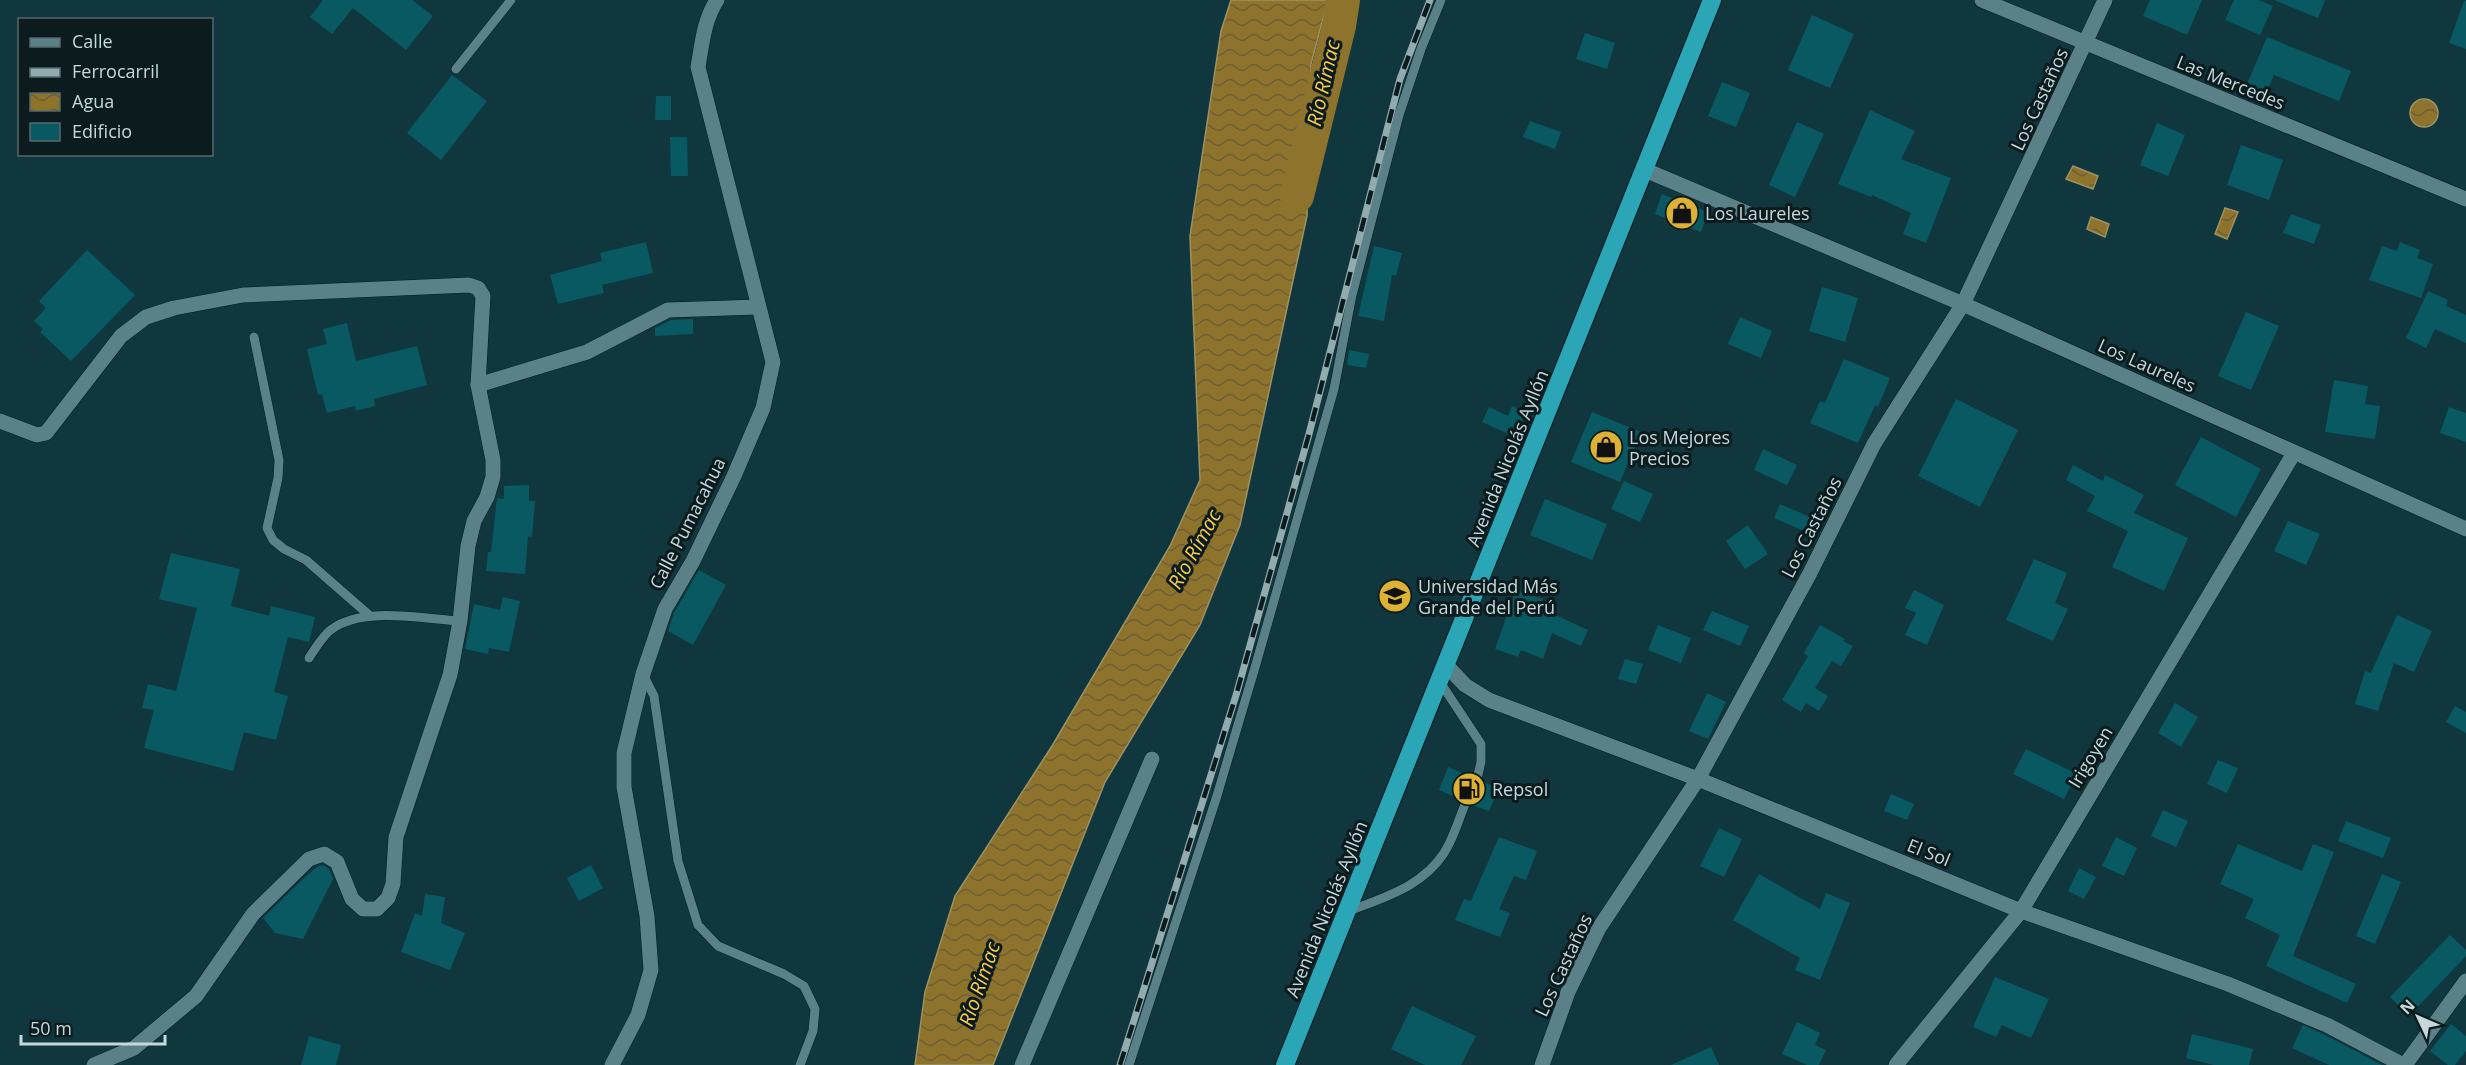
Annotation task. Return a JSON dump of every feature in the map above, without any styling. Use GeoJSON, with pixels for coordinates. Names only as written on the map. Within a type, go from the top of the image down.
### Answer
{"type":"FeatureCollection","features":[{"type":"Feature","properties":{"kind":"highway","name":"Avenida Nicolás Ayllón"},"geometry":{"type":"LineString","coordinates":[[1285,1065],[1713,0]]}},
{"type":"Feature","properties":{"kind":"street","name":"Calle Pumacahua"},"geometry":{"type":"LineString","coordinates":[[612,1065],[638,1015],[651,970],[647,916],[624,787],[624,753],[643,674],[665,609],[693,561],[764,408],[773,362],[698,67],[703,33],[717,0]]}},
{"type":"Feature","properties":{"kind":"street","name":"Las Mercedes"},"geometry":{"type":"LineString","coordinates":[[1982,0],[2466,199]]}},
{"type":"Feature","properties":{"kind":"street","name":"Los Castaños"},"geometry":{"type":"LineString","coordinates":[[1542,1065],[1568,992],[1599,928],[1698,779],[1810,573],[1874,444],[1963,304],[2105,0]]}},
{"type":"Feature","properties":{"kind":"street","name":"Los Laureles"},"geometry":{"type":"LineString","coordinates":[[1645,170],[1963,304],[2466,529]]}},
{"type":"Feature","properties":{"kind":"street"},"geometry":{"type":"LineString","coordinates":[[0,421],[37,435],[46,433],[121,336],[146,317],[174,308],[243,295],[469,285],[478,288],[483,296],[478,385],[493,460],[493,477],[487,497],[474,521],[468,546],[460,621],[450,675],[396,837],[393,884],[388,898],[377,909],[363,909],[352,899],[338,862],[324,854],[309,859],[253,914],[196,996],[134,1048],[94,1065]]}},
{"type":"Feature","properties":{"kind":"street"},"geometry":{"type":"LineString","coordinates":[[478,385],[587,352],[669,310],[758,307]]}},
{"type":"Feature","properties":{"kind":"street","name":"Irigoyen"},"geometry":{"type":"LineString","coordinates":[[1896,1065],[2021,911],[2294,453]]}},
{"type":"Feature","properties":{"kind":"street","name":"El Sol"},"geometry":{"type":"LineString","coordinates":[[1444,674],[1489,700],[1698,779],[2021,911],[2228,984],[2327,1025],[2404,1065]]}},
{"type":"Feature","properties":{"kind":"street"},"geometry":{"type":"LineString","coordinates":[[1022,1065],[1152,759]]}},
{"type":"Feature","properties":{"kind":"street"},"geometry":{"type":"LineString","coordinates":[[2404,1065],[2466,981]]}},
{"type":"Feature","properties":{"kind":"lane"},"geometry":{"type":"LineString","coordinates":[[456,69],[511,0]]}},
{"type":"Feature","properties":{"kind":"lane"},"geometry":{"type":"LineString","coordinates":[[1129,1065],[1216,799],[1246,698],[1334,389],[1352,295],[1400,115],[1421,49],[1441,0]]}},
{"type":"Feature","properties":{"kind":"lane"},"geometry":{"type":"LineString","coordinates":[[254,337],[279,460],[278,478],[267,528],[273,540],[284,549],[306,560],[369,615]]}},
{"type":"Feature","properties":{"kind":"lane"},"geometry":{"type":"LineString","coordinates":[[309,658],[330,630],[347,620],[369,615],[460,621]]}},
{"type":"Feature","properties":{"kind":"lane"},"geometry":{"type":"LineString","coordinates":[[643,674],[654,696],[678,861],[698,925],[718,946],[784,974],[804,986],[815,1009],[813,1031],[800,1065]]}},
{"type":"Feature","properties":{"kind":"lane"},"geometry":{"type":"LineString","coordinates":[[1444,674],[1481,744],[1481,762],[1477,779]]}},
{"type":"Feature","properties":{"kind":"lane"},"geometry":{"type":"LineString","coordinates":[[1347,912],[1411,886],[1431,871],[1445,851],[1466,802]]}},
{"type":"Feature","properties":{"kind":"water"},"geometry":{"type":"Polygon","coordinates":[[[1231,0],[1330,0],[1326,7],[1311,64],[1307,216],[1240,525],[1200,625],[1105,782],[993,1065],[915,1065],[925,992],[955,896],[1052,746],[1170,546],[1200,480],[1190,236],[1221,31],[1231,0]]]}},
{"type":"Feature","properties":{"kind":"water"},"geometry":{"type":"Polygon","coordinates":[[[2424,99],[2434,103],[2438,113],[2434,123],[2424,127],[2414,123],[2410,113],[2414,103],[2424,99]]]}},
{"type":"Feature","properties":{"kind":"water"},"geometry":{"type":"Polygon","coordinates":[[[2073,166],[2098,176],[2093,189],[2066,179],[2073,166]]]}},
{"type":"Feature","properties":{"kind":"water"},"geometry":{"type":"Polygon","coordinates":[[[2225,208],[2238,212],[2227,239],[2215,234],[2225,208]]]}},
{"type":"Feature","properties":{"kind":"water"},"geometry":{"type":"Polygon","coordinates":[[[2091,217],[2109,224],[2105,237],[2087,229],[2091,217]]]}},
{"type":"Feature","properties":{"kind":"building"},"geometry":{"type":"Polygon","coordinates":[[[323,0],[412,0],[433,16],[406,50],[353,8],[332,34],[310,17],[323,0]]]}},
{"type":"Feature","properties":{"kind":"building"},"geometry":{"type":"Polygon","coordinates":[[[2150,0],[2202,0],[2187,35],[2143,16],[2150,0]]]}},
{"type":"Feature","properties":{"kind":"building"},"geometry":{"type":"Polygon","coordinates":[[[2234,0],[2258,0],[2273,6],[2260,35],[2225,20],[2234,0]]]}},
{"type":"Feature","properties":{"kind":"building"},"geometry":{"type":"Polygon","coordinates":[[[2274,0],[2325,0],[2318,18],[2274,0]]]}},
{"type":"Feature","properties":{"kind":"building"},"geometry":{"type":"Polygon","coordinates":[[[2464,1],[2466,1],[2466,49],[2449,43],[2464,1]]]}},
{"type":"Feature","properties":{"kind":"building"},"geometry":{"type":"Polygon","coordinates":[[[1812,15],[1854,34],[1830,88],[1788,70],[1812,15]]]}},
{"type":"Feature","properties":{"kind":"building"},"geometry":{"type":"Polygon","coordinates":[[[1585,33],[1615,43],[1607,69],[1576,59],[1585,33]]]}},
{"type":"Feature","properties":{"kind":"building"},"geometry":{"type":"Polygon","coordinates":[[[2267,37],[2351,71],[2339,101],[2274,75],[2264,99],[2244,91],[2267,37]]]}},
{"type":"Feature","properties":{"kind":"building"},"geometry":{"type":"Polygon","coordinates":[[[452,75],[487,101],[441,160],[407,133],[452,75]]]}},
{"type":"Feature","properties":{"kind":"building"},"geometry":{"type":"Polygon","coordinates":[[[1722,82],[1750,93],[1736,127],[1708,116],[1722,82]]]}},
{"type":"Feature","properties":{"kind":"building"},"geometry":{"type":"Polygon","coordinates":[[[656,96],[671,96],[671,120],[655,120],[656,96]]]}},
{"type":"Feature","properties":{"kind":"building"},"geometry":{"type":"Polygon","coordinates":[[[1870,110],[1915,131],[1901,159],[1951,178],[1926,243],[1903,234],[1911,213],[1872,195],[1871,197],[1838,184],[1870,110]]]}},
{"type":"Feature","properties":{"kind":"building"},"geometry":{"type":"Polygon","coordinates":[[[1530,121],[1561,132],[1555,149],[1523,137],[1530,121]]]}},
{"type":"Feature","properties":{"kind":"building"},"geometry":{"type":"Polygon","coordinates":[[[1797,122],[1824,134],[1795,197],[1769,185],[1797,122]]]}},
{"type":"Feature","properties":{"kind":"building"},"geometry":{"type":"Polygon","coordinates":[[[2157,123],[2185,135],[2168,176],[2140,165],[2157,123]]]}},
{"type":"Feature","properties":{"kind":"building"},"geometry":{"type":"Polygon","coordinates":[[[670,137],[687,137],[688,176],[671,176],[670,137]]]}},
{"type":"Feature","properties":{"kind":"building"},"geometry":{"type":"Polygon","coordinates":[[[2241,145],[2283,160],[2269,200],[2227,185],[2241,145]]]}},
{"type":"Feature","properties":{"kind":"building","name":"Los Laureles"},"geometry":{"type":"Polygon","coordinates":[[[1662,194],[1708,212],[1701,232],[1655,214],[1662,194]]]}},
{"type":"Feature","properties":{"kind":"building"},"geometry":{"type":"Polygon","coordinates":[[[2291,214],[2321,225],[2314,244],[2283,233],[2291,214]]]}},
{"type":"Feature","properties":{"kind":"building"},"geometry":{"type":"Polygon","coordinates":[[[646,242],[653,273],[602,285],[604,293],[558,304],[550,275],[602,261],[600,253],[646,242]]]}},
{"type":"Feature","properties":{"kind":"building"},"geometry":{"type":"Polygon","coordinates":[[[2400,242],[2420,250],[2417,258],[2433,264],[2421,298],[2369,280],[2382,246],[2397,251],[2400,242]]]}},
{"type":"Feature","properties":{"kind":"building"},"geometry":{"type":"Polygon","coordinates":[[[1374,246],[1402,253],[1396,276],[1392,275],[1384,321],[1358,316],[1374,246]]]}},
{"type":"Feature","properties":{"kind":"building"},"geometry":{"type":"Polygon","coordinates":[[[87,250],[135,295],[71,361],[40,332],[43,329],[34,321],[46,308],[39,301],[87,250]]]}},
{"type":"Feature","properties":{"kind":"building"},"geometry":{"type":"Polygon","coordinates":[[[1822,287],[1858,298],[1845,342],[1809,331],[1822,287]]]}},
{"type":"Feature","properties":{"kind":"building"},"geometry":{"type":"Polygon","coordinates":[[[2428,291],[2448,300],[2446,306],[2466,315],[2466,343],[2435,329],[2426,348],[2406,338],[2428,291]]]}},
{"type":"Feature","properties":{"kind":"building"},"geometry":{"type":"Polygon","coordinates":[[[2246,312],[2279,326],[2251,390],[2218,376],[2246,312]]]}},
{"type":"Feature","properties":{"kind":"building"},"geometry":{"type":"Polygon","coordinates":[[[1740,317],[1772,331],[1761,358],[1728,344],[1740,317]]]}},
{"type":"Feature","properties":{"kind":"building"},"geometry":{"type":"Polygon","coordinates":[[[693,319],[693,334],[655,336],[655,328],[671,320],[693,319]]]}},
{"type":"Feature","properties":{"kind":"building"},"geometry":{"type":"Polygon","coordinates":[[[347,323],[356,361],[417,346],[427,385],[374,399],[375,406],[356,411],[355,406],[327,413],[322,394],[318,395],[307,349],[327,344],[323,329],[347,323]]]}},
{"type":"Feature","properties":{"kind":"building"},"geometry":{"type":"Polygon","coordinates":[[[1349,350],[1369,354],[1366,368],[1347,365],[1349,350]]]}},
{"type":"Feature","properties":{"kind":"building"},"geometry":{"type":"Polygon","coordinates":[[[1844,359],[1890,378],[1878,407],[1875,405],[1858,443],[1810,423],[1820,401],[1825,403],[1844,359]]]}},
{"type":"Feature","properties":{"kind":"building"},"geometry":{"type":"Polygon","coordinates":[[[2334,380],[2368,386],[2365,404],[2380,406],[2375,439],[2325,432],[2334,380]]]}},
{"type":"Feature","properties":{"kind":"building"},"geometry":{"type":"Polygon","coordinates":[[[1956,399],[2018,430],[1980,507],[1918,476],[1956,399]]]}},
{"type":"Feature","properties":{"kind":"building"},"geometry":{"type":"Polygon","coordinates":[[[1512,406],[1526,412],[1515,437],[1482,422],[1489,407],[1508,416],[1512,406]]]}},
{"type":"Feature","properties":{"kind":"building"},"geometry":{"type":"Polygon","coordinates":[[[2449,407],[2466,413],[2466,442],[2440,433],[2449,407]]]}},
{"type":"Feature","properties":{"kind":"building","name":"Los Mejores Precios"},"geometry":{"type":"Polygon","coordinates":[[[1592,412],[1641,432],[1620,482],[1571,462],[1592,412]]]}},
{"type":"Feature","properties":{"kind":"building"},"geometry":{"type":"Polygon","coordinates":[[[2201,437],[2261,469],[2236,517],[2175,485],[2201,437]]]}},
{"type":"Feature","properties":{"kind":"building"},"geometry":{"type":"Polygon","coordinates":[[[1763,449],[1797,465],[1787,485],[1754,470],[1763,449]]]}},
{"type":"Feature","properties":{"kind":"building"},"geometry":{"type":"Polygon","coordinates":[[[2073,465],[2103,481],[2105,475],[2144,495],[2134,513],[2188,538],[2164,591],[2112,567],[2128,531],[2087,511],[2095,496],[2066,480],[2073,465]]]}},
{"type":"Feature","properties":{"kind":"building"},"geometry":{"type":"Polygon","coordinates":[[[1624,481],[1653,494],[1640,522],[1611,509],[1624,481]]]}},
{"type":"Feature","properties":{"kind":"building"},"geometry":{"type":"Polygon","coordinates":[[[529,485],[529,501],[535,501],[532,537],[528,536],[525,574],[486,571],[488,552],[491,552],[497,498],[504,499],[504,486],[529,485]]]}},
{"type":"Feature","properties":{"kind":"building"},"geometry":{"type":"Polygon","coordinates":[[[1545,499],[1607,524],[1592,560],[1530,535],[1545,499]]]}},
{"type":"Feature","properties":{"kind":"building"},"geometry":{"type":"Polygon","coordinates":[[[1780,504],[1810,517],[1804,531],[1774,518],[1780,504]]]}},
{"type":"Feature","properties":{"kind":"building"},"geometry":{"type":"Polygon","coordinates":[[[2288,521],[2320,534],[2306,565],[2274,551],[2288,521]]]}},
{"type":"Feature","properties":{"kind":"building"},"geometry":{"type":"Polygon","coordinates":[[[1748,525],[1768,554],[1745,569],[1726,541],[1748,525]]]}},
{"type":"Feature","properties":{"kind":"building"},"geometry":{"type":"Polygon","coordinates":[[[171,553],[240,569],[231,606],[269,616],[271,606],[315,617],[309,642],[288,637],[274,692],[288,696],[276,740],[244,732],[233,771],[144,748],[154,710],[142,708],[148,684],[176,691],[197,608],[159,599],[171,553]]]}},
{"type":"Feature","properties":{"kind":"building"},"geometry":{"type":"Polygon","coordinates":[[[2034,559],[2067,573],[2055,603],[2068,609],[2053,641],[2006,620],[2034,559]]]}},
{"type":"Feature","properties":{"kind":"building"},"geometry":{"type":"Polygon","coordinates":[[[699,570],[726,585],[693,645],[668,631],[674,613],[699,570]]]}},
{"type":"Feature","properties":{"kind":"building"},"geometry":{"type":"Polygon","coordinates":[[[1516,590],[1543,599],[1540,608],[1588,630],[1581,646],[1552,633],[1543,659],[1521,650],[1518,657],[1495,649],[1516,590]]]}},
{"type":"Feature","properties":{"kind":"building"},"geometry":{"type":"Polygon","coordinates":[[[1914,590],[1944,605],[1927,645],[1905,635],[1916,613],[1905,608],[1914,590]]]}},
{"type":"Feature","properties":{"kind":"building"},"geometry":{"type":"Polygon","coordinates":[[[503,597],[520,601],[509,652],[489,648],[488,654],[465,649],[474,604],[500,610],[503,597]]]}},
{"type":"Feature","properties":{"kind":"building"},"geometry":{"type":"Polygon","coordinates":[[[1712,611],[1749,626],[1740,646],[1703,630],[1712,611]]]}},
{"type":"Feature","properties":{"kind":"building"},"geometry":{"type":"Polygon","coordinates":[[[2397,615],[2432,631],[2414,672],[2394,663],[2378,711],[2355,704],[2365,671],[2371,673],[2397,615]]]}},
{"type":"Feature","properties":{"kind":"building"},"geometry":{"type":"Polygon","coordinates":[[[1658,625],[1691,638],[1681,663],[1648,650],[1658,625]]]}},
{"type":"Feature","properties":{"kind":"building"},"geometry":{"type":"Polygon","coordinates":[[[1820,625],[1853,646],[1841,666],[1832,661],[1815,688],[1828,696],[1819,711],[1806,703],[1801,712],[1782,700],[1808,656],[1804,653],[1820,625]]]}},
{"type":"Feature","properties":{"kind":"building"},"geometry":{"type":"Polygon","coordinates":[[[1625,659],[1643,664],[1636,684],[1618,679],[1625,659]]]}},
{"type":"Feature","properties":{"kind":"building"},"geometry":{"type":"Polygon","coordinates":[[[1707,693],[1726,702],[1708,739],[1689,731],[1707,693]]]}},
{"type":"Feature","properties":{"kind":"building"},"geometry":{"type":"Polygon","coordinates":[[[2175,703],[2198,717],[2181,747],[2158,733],[2175,703]]]}},
{"type":"Feature","properties":{"kind":"building"},"geometry":{"type":"Polygon","coordinates":[[[2455,706],[2466,712],[2466,733],[2446,722],[2455,706]]]}},
{"type":"Feature","properties":{"kind":"building"},"geometry":{"type":"Polygon","coordinates":[[[2026,749],[2077,774],[2064,799],[2013,774],[2026,749]]]}},
{"type":"Feature","properties":{"kind":"building"},"geometry":{"type":"Polygon","coordinates":[[[2218,760],[2238,768],[2227,793],[2207,784],[2218,760]]]}},
{"type":"Feature","properties":{"kind":"building","name":"Repsol"},"geometry":{"type":"Polygon","coordinates":[[[1448,767],[1471,777],[1475,785],[1483,782],[1499,788],[1489,811],[1472,805],[1469,796],[1465,795],[1460,799],[1439,790],[1448,767]]]}},
{"type":"Feature","properties":{"kind":"building"},"geometry":{"type":"Polygon","coordinates":[[[1891,794],[1914,804],[1907,820],[1884,811],[1891,794]]]}},
{"type":"Feature","properties":{"kind":"building"},"geometry":{"type":"Polygon","coordinates":[[[2163,810],[2188,821],[2176,847],[2151,836],[2163,810]]]}},
{"type":"Feature","properties":{"kind":"building"},"geometry":{"type":"Polygon","coordinates":[[[2346,821],[2391,838],[2383,858],[2338,841],[2346,821]]]}},
{"type":"Feature","properties":{"kind":"building"},"geometry":{"type":"Polygon","coordinates":[[[1719,828],[1742,839],[1724,877],[1700,866],[1719,828]]]}},
{"type":"Feature","properties":{"kind":"building"},"geometry":{"type":"Polygon","coordinates":[[[1499,837],[1537,851],[1526,880],[1514,876],[1499,909],[1510,913],[1500,937],[1455,920],[1464,899],[1471,901],[1499,837]]]}},
{"type":"Feature","properties":{"kind":"building"},"geometry":{"type":"Polygon","coordinates":[[[2116,837],[2137,848],[2124,876],[2102,866],[2116,837]]]}},
{"type":"Feature","properties":{"kind":"building"},"geometry":{"type":"Polygon","coordinates":[[[2238,844],[2302,871],[2313,844],[2334,852],[2293,956],[2356,984],[2347,1003],[2266,966],[2280,935],[2245,918],[2254,899],[2220,884],[2238,844]]]}},
{"type":"Feature","properties":{"kind":"building"},"geometry":{"type":"Polygon","coordinates":[[[323,865],[329,869],[333,879],[303,939],[275,933],[263,918],[301,881],[317,867],[323,865]]]}},
{"type":"Feature","properties":{"kind":"building"},"geometry":{"type":"Polygon","coordinates":[[[591,865],[603,888],[579,901],[567,878],[591,865]]]}},
{"type":"Feature","properties":{"kind":"building"},"geometry":{"type":"Polygon","coordinates":[[[2079,868],[2096,877],[2084,899],[2068,891],[2079,868]]]}},
{"type":"Feature","properties":{"kind":"building"},"geometry":{"type":"Polygon","coordinates":[[[1759,874],[1820,909],[1826,893],[1850,903],[1820,980],[1795,970],[1800,958],[1733,920],[1759,874]]]}},
{"type":"Feature","properties":{"kind":"building"},"geometry":{"type":"Polygon","coordinates":[[[2382,874],[2401,882],[2375,944],[2356,936],[2382,874]]]}},
{"type":"Feature","properties":{"kind":"building"},"geometry":{"type":"Polygon","coordinates":[[[425,894],[445,897],[441,923],[465,933],[450,970],[401,952],[415,913],[422,916],[425,894]]]}},
{"type":"Feature","properties":{"kind":"building"},"geometry":{"type":"Polygon","coordinates":[[[2450,935],[2466,950],[2466,956],[2409,1016],[2390,997],[2450,935]]]}},
{"type":"Feature","properties":{"kind":"building"},"geometry":{"type":"Polygon","coordinates":[[[1995,977],[2049,999],[2031,1038],[2002,1025],[1996,1037],[1973,1027],[1995,977]]]}},
{"type":"Feature","properties":{"kind":"building"},"geometry":{"type":"Polygon","coordinates":[[[1412,1006],[1476,1036],[1461,1065],[1425,1065],[1391,1049],[1412,1006]]]}},
{"type":"Feature","properties":{"kind":"building"},"geometry":{"type":"Polygon","coordinates":[[[1797,1022],[1820,1033],[1815,1045],[1826,1050],[1819,1065],[1807,1065],[1782,1054],[1797,1022]]]}},
{"type":"Feature","properties":{"kind":"building"},"geometry":{"type":"Polygon","coordinates":[[[2451,1024],[2466,1036],[2466,1051],[2455,1065],[2448,1065],[2430,1051],[2451,1024]]]}},
{"type":"Feature","properties":{"kind":"building"},"geometry":{"type":"Polygon","coordinates":[[[2303,1025],[2382,1065],[2329,1065],[2292,1048],[2303,1025]]]}},
{"type":"Feature","properties":{"kind":"building"},"geometry":{"type":"Polygon","coordinates":[[[2192,1034],[2253,1049],[2249,1065],[2214,1065],[2186,1058],[2192,1034]]]}},
{"type":"Feature","properties":{"kind":"building"},"geometry":{"type":"Polygon","coordinates":[[[309,1036],[341,1045],[336,1065],[301,1065],[309,1036]]]}},
{"type":"Feature","properties":{"kind":"building"},"geometry":{"type":"Polygon","coordinates":[[[1711,1047],[1719,1065],[1671,1065],[1711,1047]]]}},
{"type":"Feature","properties":{"kind":"waterway","name":"Río Rímac"},"geometry":{"type":"LineString","coordinates":[[1297,196],[1339,26],[1343,0]]}},
{"type":"Feature","properties":{"kind":"railway"},"geometry":{"type":"LineString","coordinates":[[1120,1065],[1237,692],[1309,434],[1400,79],[1430,0]]}},
{"type":"Feature","properties":{"kind":"place","name":"Los Laureles"},"geometry":{"type":"Point","coordinates":[1682,213]}},
{"type":"Feature","properties":{"kind":"place","name":"Los Mejores Precios"},"geometry":{"type":"Point","coordinates":[1606,447]}},
{"type":"Feature","properties":{"kind":"place","name":"Universidad Más Grande del Perú"},"geometry":{"type":"Point","coordinates":[1395,596]}},
{"type":"Feature","properties":{"kind":"place","name":"Repsol"},"geometry":{"type":"Point","coordinates":[1469,789]}}]}
